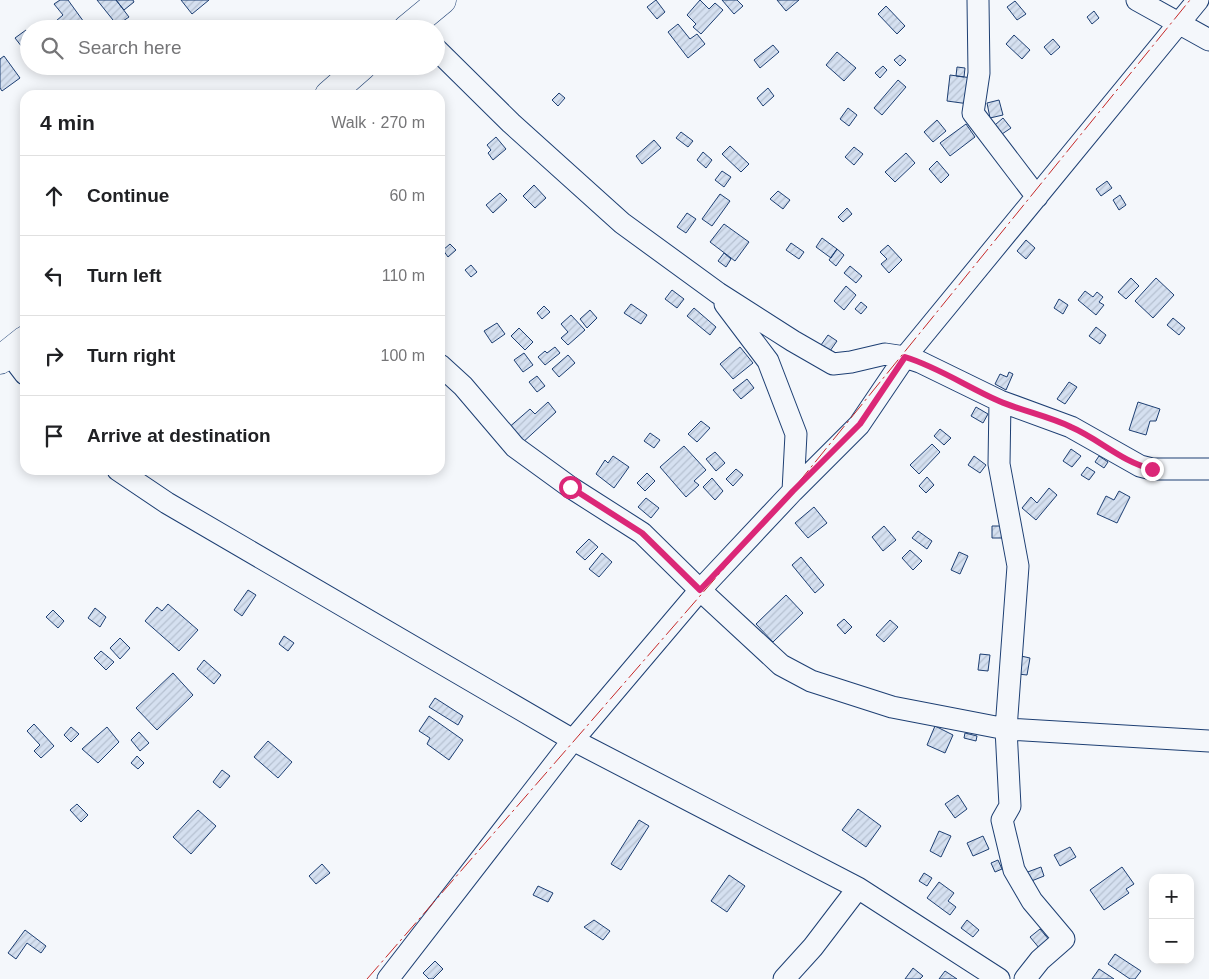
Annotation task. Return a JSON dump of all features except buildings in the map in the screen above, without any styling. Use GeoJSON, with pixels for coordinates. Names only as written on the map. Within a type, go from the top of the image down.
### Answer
{"type":"FeatureCollection","features":[{"type":"Feature","properties":{"kind":"highway"},"geometry":{"type":"LineString","coordinates":[[419,20],[442,0]]}},
{"type":"Feature","properties":{"kind":"highway"},"geometry":{"type":"LineString","coordinates":[[335,90],[352,75]]}},
{"type":"Feature","properties":{"kind":"street"},"geometry":{"type":"LineString","coordinates":[[978,0],[979,73],[973,113],[1037,197]]}},
{"type":"Feature","properties":{"kind":"street"},"geometry":{"type":"LineString","coordinates":[[1137,0],[1209,40]]}},
{"type":"Feature","properties":{"kind":"street"},"geometry":{"type":"LineString","coordinates":[[388,979],[573,740],[700,590],[793,491],[860,424],[905,357],[1198,0]]}},
{"type":"Feature","properties":{"kind":"street"},"geometry":{"type":"LineString","coordinates":[[445,58],[511,123],[622,223],[718,293],[793,341],[834,364],[885,354],[905,357],[920,362],[1000,401],[1071,427],[1140,466],[1152,469],[1209,469]]}},
{"type":"Feature","properties":{"kind":"street"},"geometry":{"type":"LineString","coordinates":[[718,293],[768,361],[796,434],[793,491]]}},
{"type":"Feature","properties":{"kind":"street"},"geometry":{"type":"LineString","coordinates":[[445,370],[463,386],[515,447],[570,487],[642,533],[781,665],[812,681],[892,707],[1006,729],[1209,741]]}},
{"type":"Feature","properties":{"kind":"street"},"geometry":{"type":"LineString","coordinates":[[1000,401],[999,464],[1018,566],[1006,729],[1010,806],[1002,820],[1014,870],[1032,901],[1064,939],[1040,960],[1025,979]]}},
{"type":"Feature","properties":{"kind":"street"},"geometry":{"type":"LineString","coordinates":[[126,475],[175,508],[573,740],[858,888],[999,979]]}},
{"type":"Feature","properties":{"kind":"street"},"geometry":{"type":"LineString","coordinates":[[784,979],[813,946],[858,888]]}},
{"type":"Feature","properties":{"kind":"power"},"geometry":{"type":"LineString","coordinates":[[367,979],[799,482],[1190,0]]}},
{"type":"Feature","properties":{"kind":"route"},"geometry":{"type":"LineString","coordinates":[[570,487],[642,533],[700,590],[793,491],[860,424],[905,357],[920,362],[1000,401],[1071,427],[1140,466],[1152,469]]}}]}
